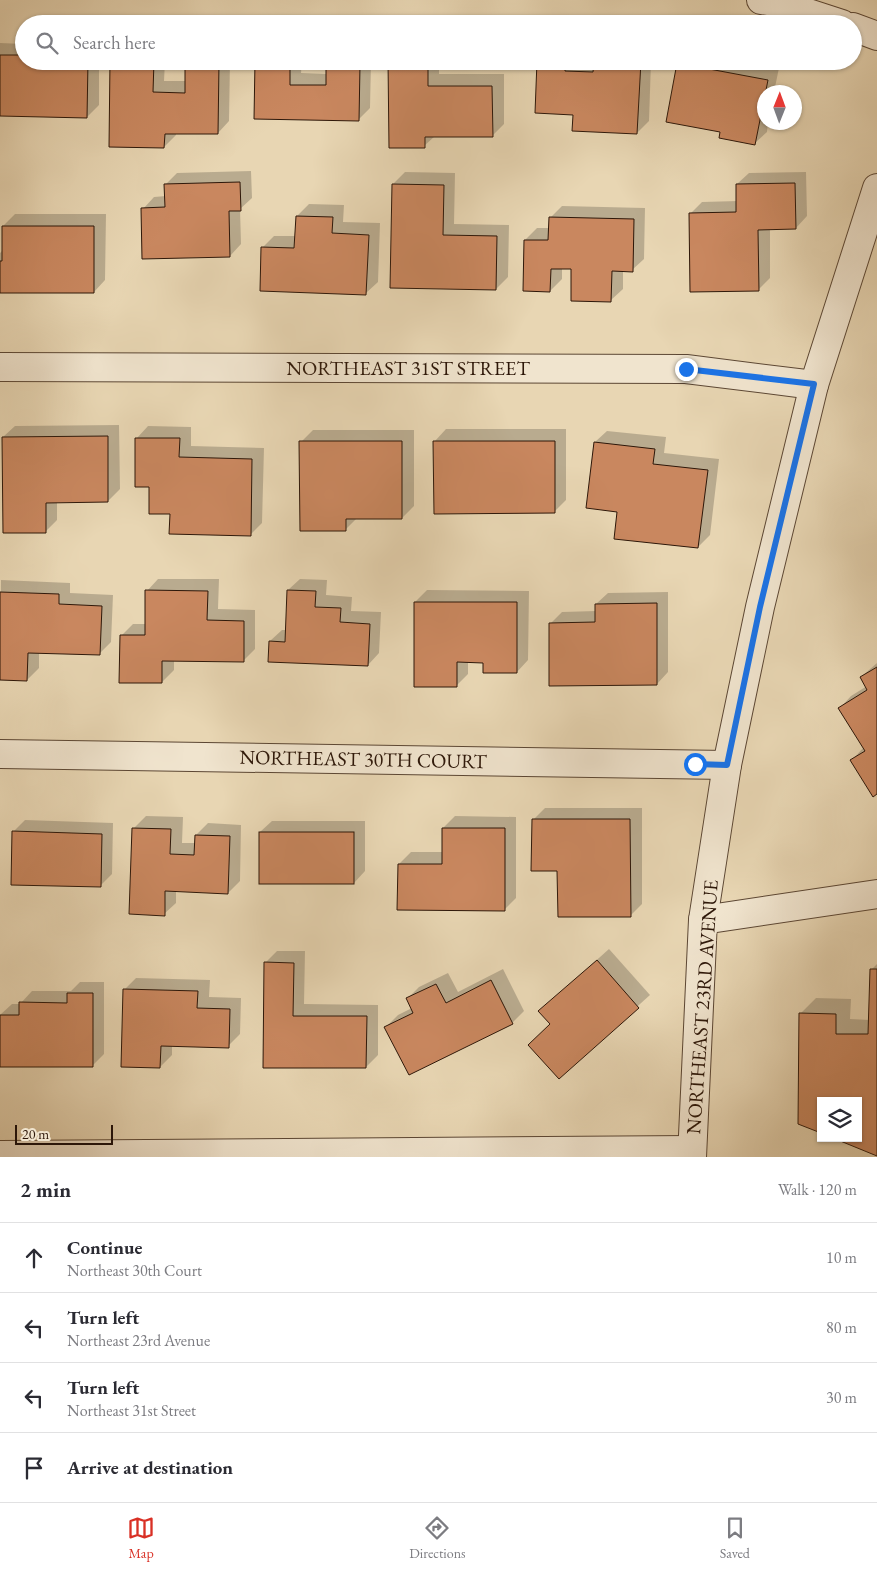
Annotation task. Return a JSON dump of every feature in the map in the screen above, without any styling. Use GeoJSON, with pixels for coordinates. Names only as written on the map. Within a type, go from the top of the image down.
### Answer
{"type":"FeatureCollection","features":[{"type":"Feature","properties":{"kind":"street"},"geometry":{"type":"LineString","coordinates":[[761,0],[774,2],[814,15]]}},
{"type":"Feature","properties":{"kind":"street"},"geometry":{"type":"LineString","coordinates":[[862,30],[877,36]]}},
{"type":"Feature","properties":{"kind":"street","name":"NORTHEAST 23RD AVENUE"},"geometry":{"type":"LineString","coordinates":[[692,1153],[703,920],[727,765],[760,607],[814,384],[877,188]]}},
{"type":"Feature","properties":{"kind":"street","name":"NORTHEAST 31ST STREET"},"geometry":{"type":"LineString","coordinates":[[0,367],[686,369],[814,384]]}},
{"type":"Feature","properties":{"kind":"street","name":"NORTHEAST 30TH COURT"},"geometry":{"type":"LineString","coordinates":[[0,754],[727,765]]}},
{"type":"Feature","properties":{"kind":"street"},"geometry":{"type":"LineString","coordinates":[[703,920],[877,894]]}},
{"type":"Feature","properties":{"kind":"street"},"geometry":{"type":"LineString","coordinates":[[0,1155],[692,1153]]}},
{"type":"Feature","properties":{"kind":"building"},"geometry":{"type":"Polygon","coordinates":[[[0,55],[15,55],[15,70],[88,70],[87,118],[0,116],[0,55]]]}},
{"type":"Feature","properties":{"kind":"building"},"geometry":{"type":"Polygon","coordinates":[[[110,70],[154,70],[153,92],[185,93],[185,70],[219,70],[218,134],[165,134],[164,148],[109,147],[110,70]]]}},
{"type":"Feature","properties":{"kind":"building"},"geometry":{"type":"Polygon","coordinates":[[[255,70],[290,70],[290,85],[326,85],[326,70],[360,70],[359,121],[254,119],[255,70]]]}},
{"type":"Feature","properties":{"kind":"building"},"geometry":{"type":"Polygon","coordinates":[[[388,70],[428,70],[428,86],[492,86],[493,137],[425,137],[425,148],[389,148],[388,70]]]}},
{"type":"Feature","properties":{"kind":"building"},"geometry":{"type":"Polygon","coordinates":[[[537,70],[593,72],[593,70],[641,70],[637,134],[572,131],[573,115],[535,113],[537,70]]]}},
{"type":"Feature","properties":{"kind":"building"},"geometry":{"type":"Polygon","coordinates":[[[676,70],[714,70],[768,80],[767,85],[757,85],[758,130],[755,145],[719,138],[720,132],[666,122],[676,70]]]}},
{"type":"Feature","properties":{"kind":"building"},"geometry":{"type":"Polygon","coordinates":[[[240,182],[241,211],[229,211],[230,257],[142,259],[141,208],[165,207],[164,184],[240,182]]]}},
{"type":"Feature","properties":{"kind":"building"},"geometry":{"type":"Polygon","coordinates":[[[795,183],[796,229],[758,230],[759,291],[690,292],[689,213],[736,212],[736,184],[795,183]]]}},
{"type":"Feature","properties":{"kind":"building"},"geometry":{"type":"Polygon","coordinates":[[[392,184],[444,185],[443,235],[497,236],[496,290],[390,288],[392,184]]]}},
{"type":"Feature","properties":{"kind":"building"},"geometry":{"type":"Polygon","coordinates":[[[296,216],[333,217],[332,233],[369,235],[366,295],[260,291],[261,247],[294,248],[296,216]]]}},
{"type":"Feature","properties":{"kind":"building"},"geometry":{"type":"Polygon","coordinates":[[[549,217],[634,219],[633,272],[612,271],[611,302],[571,301],[571,269],[551,269],[550,292],[523,291],[524,240],[548,240],[549,217]]]}},
{"type":"Feature","properties":{"kind":"building"},"geometry":{"type":"Polygon","coordinates":[[[2,226],[94,226],[94,293],[0,293],[2,226]]]}},
{"type":"Feature","properties":{"kind":"building"},"geometry":{"type":"Polygon","coordinates":[[[108,436],[108,502],[46,503],[46,533],[3,533],[2,437],[108,436]]]}},
{"type":"Feature","properties":{"kind":"building"},"geometry":{"type":"Polygon","coordinates":[[[135,438],[180,438],[179,457],[252,459],[251,536],[169,534],[170,514],[149,514],[149,487],[135,487],[135,438]]]}},
{"type":"Feature","properties":{"kind":"building"},"geometry":{"type":"Polygon","coordinates":[[[299,441],[402,441],[402,519],[346,519],[346,531],[300,531],[299,441]]]}},
{"type":"Feature","properties":{"kind":"building"},"geometry":{"type":"Polygon","coordinates":[[[433,441],[555,441],[555,513],[434,514],[433,441]]]}},
{"type":"Feature","properties":{"kind":"building"},"geometry":{"type":"Polygon","coordinates":[[[594,442],[655,449],[653,464],[708,470],[698,548],[614,539],[617,512],[586,508],[594,442]]]}},
{"type":"Feature","properties":{"kind":"building"},"geometry":{"type":"Polygon","coordinates":[[[145,590],[208,591],[207,620],[244,621],[244,662],[162,661],[162,683],[119,683],[120,635],[145,635],[145,590]]]}},
{"type":"Feature","properties":{"kind":"building"},"geometry":{"type":"Polygon","coordinates":[[[287,590],[316,591],[315,607],[341,608],[340,622],[370,624],[368,666],[268,662],[269,641],[285,642],[287,590]]]}},
{"type":"Feature","properties":{"kind":"building"},"geometry":{"type":"Polygon","coordinates":[[[0,592],[59,594],[59,604],[102,606],[100,655],[28,653],[27,681],[0,680],[0,592]]]}},
{"type":"Feature","properties":{"kind":"building"},"geometry":{"type":"Polygon","coordinates":[[[414,602],[517,602],[517,673],[483,673],[483,663],[457,662],[457,687],[414,687],[414,602]]]}},
{"type":"Feature","properties":{"kind":"building"},"geometry":{"type":"Polygon","coordinates":[[[657,603],[657,685],[549,686],[549,623],[595,622],[595,604],[657,603]]]}},
{"type":"Feature","properties":{"kind":"building"},"geometry":{"type":"Polygon","coordinates":[[[877,667],[877,794],[873,797],[850,760],[865,751],[838,708],[867,690],[860,677],[877,667]]]}},
{"type":"Feature","properties":{"kind":"building"},"geometry":{"type":"Polygon","coordinates":[[[532,819],[630,819],[631,917],[558,917],[557,871],[531,871],[532,819]]]}},
{"type":"Feature","properties":{"kind":"building"},"geometry":{"type":"Polygon","coordinates":[[[132,828],[171,829],[170,854],[194,855],[195,835],[230,836],[228,894],[165,891],[165,916],[129,914],[132,828]]]}},
{"type":"Feature","properties":{"kind":"building"},"geometry":{"type":"Polygon","coordinates":[[[442,828],[505,828],[505,911],[397,910],[398,864],[442,864],[442,828]]]}},
{"type":"Feature","properties":{"kind":"building"},"geometry":{"type":"Polygon","coordinates":[[[12,831],[102,834],[101,887],[11,885],[12,831]]]}},
{"type":"Feature","properties":{"kind":"building"},"geometry":{"type":"Polygon","coordinates":[[[259,832],[354,832],[354,884],[259,884],[259,832]]]}},
{"type":"Feature","properties":{"kind":"building"},"geometry":{"type":"Polygon","coordinates":[[[597,960],[639,1008],[559,1079],[528,1045],[550,1024],[538,1011],[597,960]]]}},
{"type":"Feature","properties":{"kind":"building"},"geometry":{"type":"Polygon","coordinates":[[[264,962],[294,963],[293,1016],[367,1016],[366,1068],[263,1068],[264,962]]]}},
{"type":"Feature","properties":{"kind":"building"},"geometry":{"type":"Polygon","coordinates":[[[870,969],[877,969],[877,1156],[843,1142],[862,1142],[862,1097],[817,1097],[817,1131],[798,1124],[799,1013],[836,1014],[836,1034],[868,1034],[870,969]]]}},
{"type":"Feature","properties":{"kind":"building"},"geometry":{"type":"Polygon","coordinates":[[[491,980],[513,1024],[409,1075],[384,1027],[413,1013],[406,998],[436,984],[446,1003],[491,980]]]}},
{"type":"Feature","properties":{"kind":"building"},"geometry":{"type":"Polygon","coordinates":[[[123,989],[198,991],[197,1008],[230,1009],[229,1048],[161,1046],[160,1068],[121,1067],[123,989]]]}},
{"type":"Feature","properties":{"kind":"building"},"geometry":{"type":"Polygon","coordinates":[[[67,993],[93,993],[93,1067],[0,1067],[0,1015],[19,1015],[19,1002],[67,1003],[67,993]]]}},
{"type":"Feature","properties":{"kind":"route"},"geometry":{"type":"LineString","coordinates":[[686,369],[814,384],[760,607],[727,765],[695,764]]}}]}
